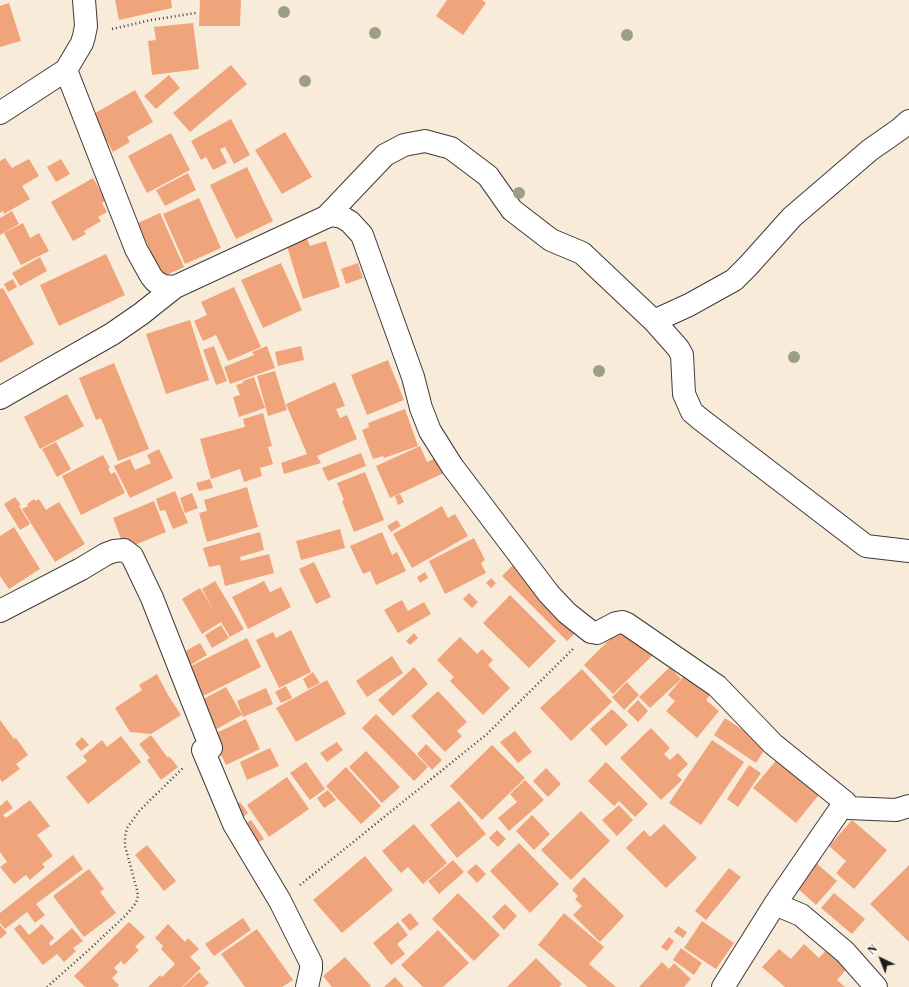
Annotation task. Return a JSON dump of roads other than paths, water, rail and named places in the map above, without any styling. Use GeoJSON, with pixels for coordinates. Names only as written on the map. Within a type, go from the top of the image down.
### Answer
{"type":"FeatureCollection","features":[{"type":"Feature","properties":{"kind":"street"},"geometry":{"type":"LineString","coordinates":[[0,113],[66,70],[82,43],[84,36],[86,26],[84,0]]}},
{"type":"Feature","properties":{"kind":"street"},"geometry":{"type":"LineString","coordinates":[[66,70],[136,249],[155,281],[163,286],[175,287]]}},
{"type":"Feature","properties":{"kind":"street"},"geometry":{"type":"LineString","coordinates":[[654,321],[688,305],[734,280],[792,217],[870,150],[909,121]]}},
{"type":"Feature","properties":{"kind":"street"},"geometry":{"type":"LineString","coordinates":[[326,217],[385,155],[404,145],[425,141],[451,148],[488,176],[512,210],[551,240],[582,254],[654,321],[678,348],[682,355],[684,394],[692,412],[866,546],[909,551]]}},
{"type":"Feature","properties":{"kind":"street"},"geometry":{"type":"LineString","coordinates":[[0,398],[112,334],[141,314],[175,287],[326,217],[332,215],[342,217],[350,222],[362,235],[413,377],[421,408],[430,431],[452,466],[549,594],[567,613],[591,632],[599,632],[616,622],[627,624],[717,686],[773,744],[845,802],[849,808],[896,810],[909,806]]}},
{"type":"Feature","properties":{"kind":"street"},"geometry":{"type":"LineString","coordinates":[[0,611],[114,550],[124,550],[132,556],[152,598],[211,748],[203,750],[234,824],[280,901],[310,963],[311,969],[307,987]]}},
{"type":"Feature","properties":{"kind":"street"},"geometry":{"type":"LineString","coordinates":[[723,987],[775,904],[845,802]]}},
{"type":"Feature","properties":{"kind":"street"},"geometry":{"type":"LineString","coordinates":[[775,904],[801,915],[845,952],[876,987]]}}]}
